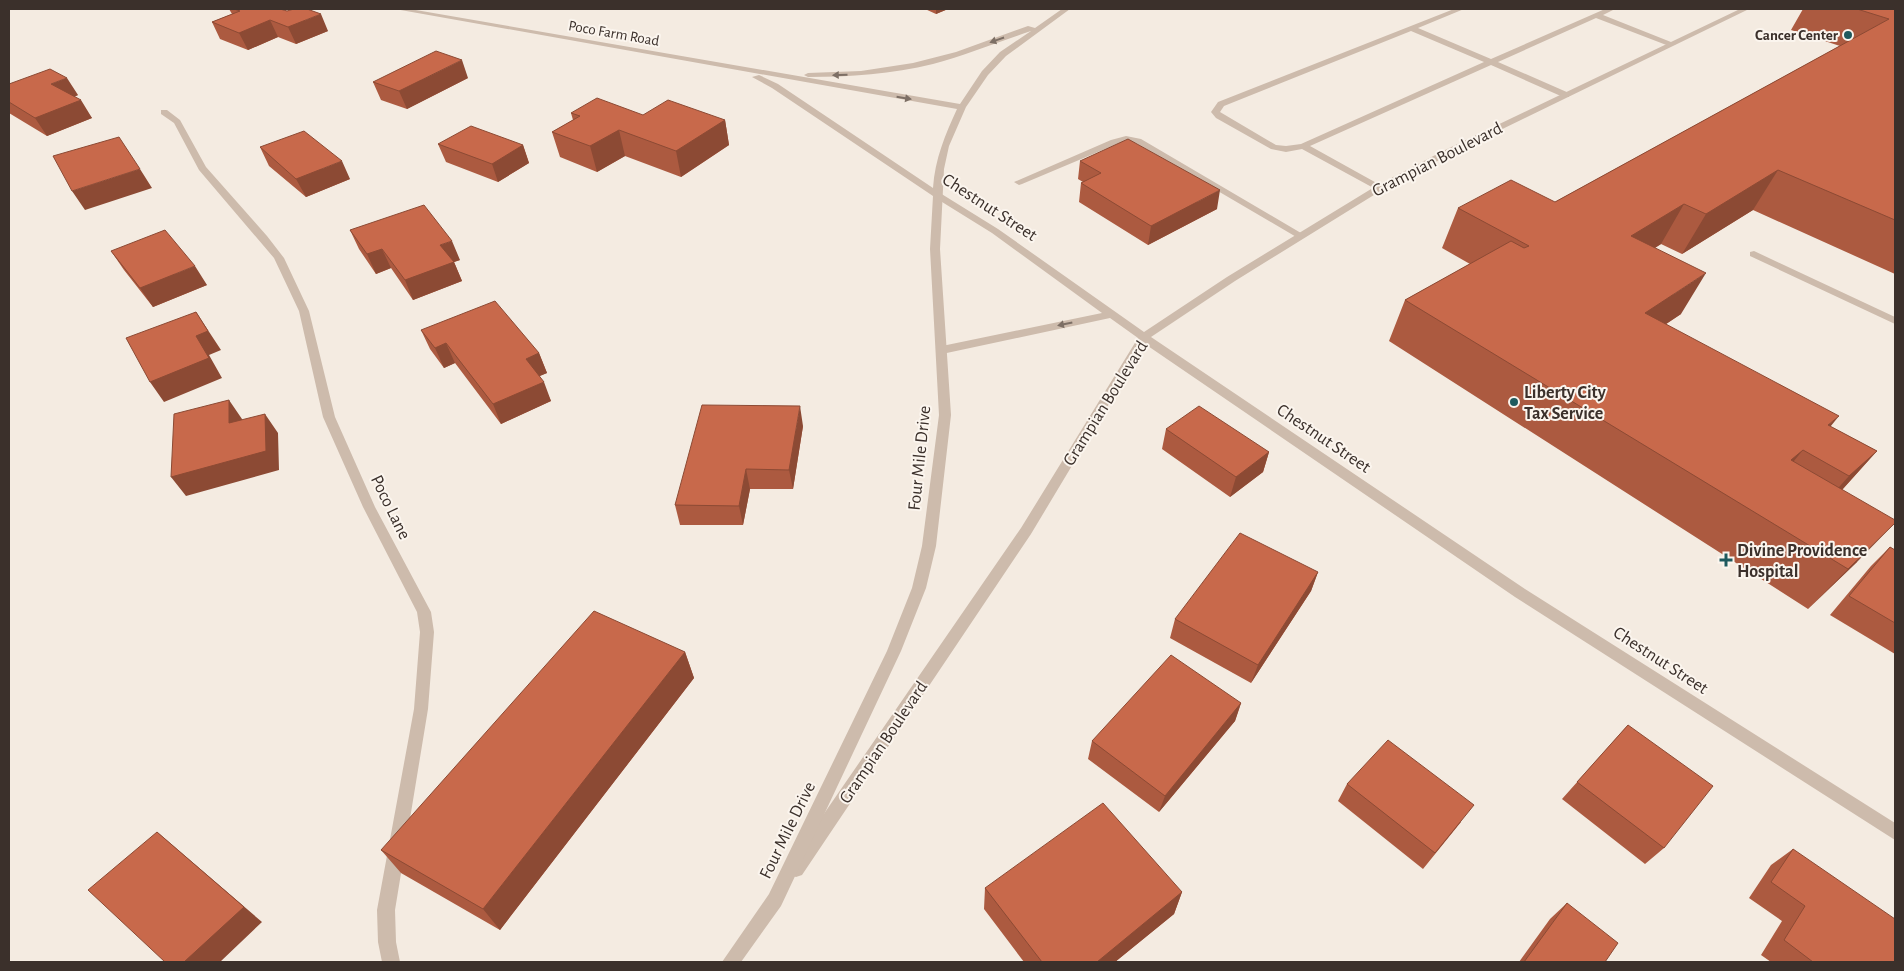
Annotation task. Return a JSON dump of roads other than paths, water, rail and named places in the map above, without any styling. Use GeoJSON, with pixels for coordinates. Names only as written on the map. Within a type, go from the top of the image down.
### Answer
{"type":"FeatureCollection","features":[{"type":"Feature","properties":{"kind":"street","name":"Poco Farm Road"},"geometry":{"type":"LineString","coordinates":[[399,9],[736,68]]}},
{"type":"Feature","properties":{"kind":"street","name":"Four Mile Drive"},"geometry":{"type":"LineString","coordinates":[[774,900],[894,652],[919,588],[929,546],[945,415],[935,249],[939,169],[945,146],[962,107],[985,73],[1003,54],[1066,9]]}},
{"type":"Feature","properties":{"kind":"street"},"geometry":{"type":"LineString","coordinates":[[1460,9],[1220,104],[1215,112],[1274,148],[1286,149],[1302,146],[1611,9]]}},
{"type":"Feature","properties":{"kind":"street","name":"Grampian Boulevard"},"geometry":{"type":"LineString","coordinates":[[731,962],[1026,531],[1144,337],[1379,188],[1446,152],[1745,9]]}},
{"type":"Feature","properties":{"kind":"street"},"geometry":{"type":"LineString","coordinates":[[1596,15],[1672,44]]}},
{"type":"Feature","properties":{"kind":"street"},"geometry":{"type":"LineString","coordinates":[[736,68],[808,75],[879,72],[948,58],[1044,24]]}},
{"type":"Feature","properties":{"kind":"street"},"geometry":{"type":"LineString","coordinates":[[1411,28],[1566,95]]}},
{"type":"Feature","properties":{"kind":"street"},"geometry":{"type":"LineString","coordinates":[[736,68],[962,107]]}},
{"type":"Feature","properties":{"kind":"street","name":"Chestnut Street"},"geometry":{"type":"LineString","coordinates":[[736,68],[775,86],[937,195],[995,231],[1144,337],[1520,593],[1895,832]]}},
{"type":"Feature","properties":{"kind":"street","name":"Poco Lane"},"geometry":{"type":"LineString","coordinates":[[164,112],[177,122],[202,168],[264,238],[279,258],[304,311],[329,417],[369,507],[424,612],[427,632],[422,709],[386,910],[387,942],[391,962]]}},
{"type":"Feature","properties":{"kind":"street"},"geometry":{"type":"LineString","coordinates":[[1019,182],[1114,142],[1126,139],[1138,141],[1301,236]]}},
{"type":"Feature","properties":{"kind":"street"},"geometry":{"type":"LineString","coordinates":[[1302,146],[1379,188]]}},
{"type":"Feature","properties":{"kind":"street"},"geometry":{"type":"LineString","coordinates":[[1754,254],[1895,321]]}},
{"type":"Feature","properties":{"kind":"street"},"geometry":{"type":"LineString","coordinates":[[942,350],[1113,314]]}},
{"type":"Feature","properties":{"kind":"place","name":"Cancer Center"},"geometry":{"type":"Point","coordinates":[1848,35]}},
{"type":"Feature","properties":{"kind":"place","name":"Liberty City Tax Service"},"geometry":{"type":"Point","coordinates":[1514,402]}},
{"type":"Feature","properties":{"kind":"place","name":"Divine Providence Hospital"},"geometry":{"type":"Point","coordinates":[1726,560]}}]}
